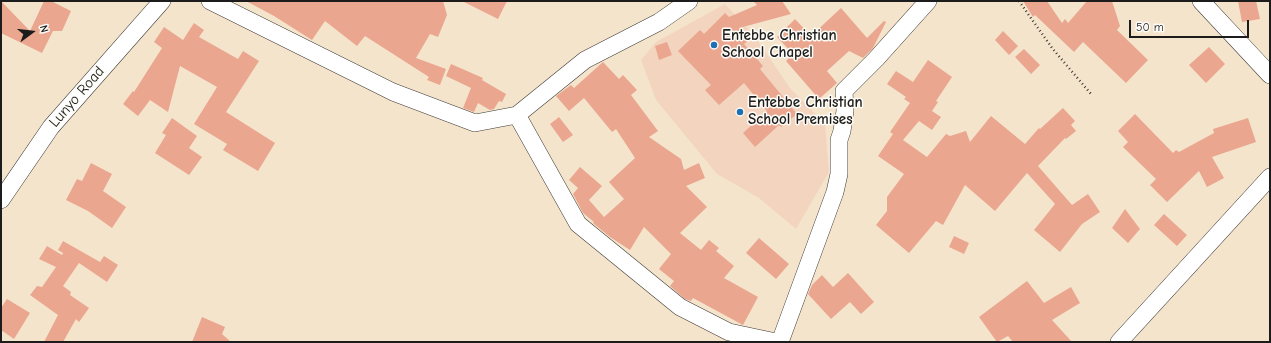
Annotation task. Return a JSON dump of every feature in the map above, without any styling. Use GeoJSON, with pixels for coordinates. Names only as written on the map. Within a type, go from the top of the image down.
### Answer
{"type":"FeatureCollection","features":[{"type":"Feature","properties":{"kind":"street","name":"Lunyo Road"},"geometry":{"type":"LineString","coordinates":[[1,200],[51,127],[162,1]]}},
{"type":"Feature","properties":{"kind":"street"},"geometry":{"type":"LineString","coordinates":[[210,1],[393,92],[474,123],[517,115],[585,60],[660,22],[689,1]]}},
{"type":"Feature","properties":{"kind":"street"},"geometry":{"type":"LineString","coordinates":[[780,342],[835,192],[839,174],[839,140],[845,110],[844,91],[876,59],[928,1]]}},
{"type":"Feature","properties":{"kind":"street"},"geometry":{"type":"LineString","coordinates":[[1201,1],[1270,75]]}},
{"type":"Feature","properties":{"kind":"street"},"geometry":{"type":"LineString","coordinates":[[517,115],[578,224],[680,307],[729,332],[776,342]]}},
{"type":"Feature","properties":{"kind":"street"},"geometry":{"type":"LineString","coordinates":[[1119,342],[1270,177]]}},
{"type":"Feature","properties":{"kind":"path"},"geometry":{"type":"LineString","coordinates":[[1019,1],[1052,48],[1091,94]]}},
{"type":"Feature","properties":{"kind":"shaded area","name":"Entebbe Christian School Premises"},"geometry":{"type":"Polygon","coordinates":[[[725,4],[754,35],[790,88],[825,124],[829,172],[796,229],[759,198],[717,174],[656,100],[641,60],[656,42],[725,4]]]}},
{"type":"Feature","properties":{"kind":"building"},"geometry":{"type":"Polygon","coordinates":[[[1,1],[30,31],[44,1],[51,1],[71,11],[62,31],[53,31],[42,53],[1,33],[1,1]]]}},
{"type":"Feature","properties":{"kind":"building"},"geometry":{"type":"Polygon","coordinates":[[[246,1],[443,1],[447,15],[438,37],[430,34],[416,58],[446,69],[440,85],[427,80],[429,77],[365,36],[357,46],[325,21],[312,40],[274,16],[246,1]]]}},
{"type":"Feature","properties":{"kind":"building"},"geometry":{"type":"Polygon","coordinates":[[[462,1],[507,1],[498,19],[462,1]]]}},
{"type":"Feature","properties":{"kind":"building"},"geometry":{"type":"Polygon","coordinates":[[[753,1],[782,1],[791,14],[739,28],[750,39],[744,44],[763,66],[760,69],[797,114],[781,127],[779,125],[755,147],[743,133],[767,111],[744,83],[719,105],[705,90],[711,85],[678,51],[700,30],[704,34],[725,13],[729,17],[757,5],[753,1]]]}},
{"type":"Feature","properties":{"kind":"building"},"geometry":{"type":"Polygon","coordinates":[[[1023,1],[1047,1],[1062,23],[1065,19],[1068,23],[1087,1],[1112,1],[1120,26],[1117,30],[1148,60],[1126,83],[1083,42],[1074,52],[1035,15],[1033,17],[1023,1]]]}},
{"type":"Feature","properties":{"kind":"building"},"geometry":{"type":"Polygon","coordinates":[[[1238,1],[1256,1],[1260,19],[1242,22],[1238,1]]]}},
{"type":"Feature","properties":{"kind":"building"},"geometry":{"type":"Polygon","coordinates":[[[841,8],[867,38],[884,21],[886,22],[873,48],[863,58],[849,51],[827,71],[837,83],[819,99],[786,61],[793,54],[777,37],[795,19],[811,36],[841,8]]]}},
{"type":"Feature","properties":{"kind":"building"},"geometry":{"type":"Polygon","coordinates":[[[194,23],[204,30],[199,37],[238,59],[243,51],[259,61],[226,112],[275,143],[258,171],[223,150],[227,144],[194,124],[217,87],[180,66],[168,112],[150,100],[138,116],[123,104],[133,91],[134,92],[162,48],[154,42],[164,27],[183,40],[194,23]]]}},
{"type":"Feature","properties":{"kind":"building"},"geometry":{"type":"Polygon","coordinates":[[[1003,31],[1018,46],[1009,55],[995,40],[1003,31]]]}},
{"type":"Feature","properties":{"kind":"building"},"geometry":{"type":"Polygon","coordinates":[[[667,42],[672,55],[659,60],[655,46],[667,42]]]}},
{"type":"Feature","properties":{"kind":"building"},"geometry":{"type":"Polygon","coordinates":[[[1209,47],[1225,64],[1206,83],[1189,65],[1209,47]]]}},
{"type":"Feature","properties":{"kind":"building"},"geometry":{"type":"Polygon","coordinates":[[[1024,49],[1040,65],[1031,74],[1015,57],[1024,49]]]}},
{"type":"Feature","properties":{"kind":"building"},"geometry":{"type":"Polygon","coordinates":[[[928,60],[952,77],[936,101],[938,102],[932,111],[941,117],[932,130],[919,121],[903,140],[927,157],[946,134],[950,136],[966,131],[970,142],[991,116],[1025,144],[1039,128],[1040,129],[1063,108],[1075,121],[1071,125],[1076,131],[1066,139],[1065,138],[1038,166],[1072,205],[1088,194],[1100,212],[1082,224],[1060,252],[1034,230],[1055,204],[1027,173],[995,211],[965,185],[943,225],[936,221],[909,253],[876,225],[887,211],[887,197],[904,174],[878,156],[893,134],[890,132],[910,103],[904,99],[906,97],[887,84],[896,71],[913,82],[928,60]]]}},
{"type":"Feature","properties":{"kind":"building"},"geometry":{"type":"Polygon","coordinates":[[[603,62],[619,79],[623,75],[637,90],[631,95],[658,131],[649,137],[681,159],[684,170],[699,163],[705,178],[686,186],[707,207],[680,233],[701,250],[709,240],[719,248],[716,251],[734,266],[724,278],[758,297],[743,325],[693,298],[691,301],[685,299],[670,286],[674,281],[659,269],[671,254],[644,227],[630,250],[610,237],[583,213],[573,194],[578,188],[569,180],[580,167],[602,186],[589,200],[604,217],[624,199],[609,182],[635,158],[616,129],[612,132],[584,98],[569,111],[556,96],[571,85],[574,88],[603,62]]]}},
{"type":"Feature","properties":{"kind":"building"},"geometry":{"type":"Polygon","coordinates":[[[451,64],[483,78],[482,80],[506,94],[502,102],[499,101],[494,109],[490,110],[478,103],[474,112],[463,108],[471,88],[446,76],[451,64]]]}},
{"type":"Feature","properties":{"kind":"building"},"geometry":{"type":"Polygon","coordinates":[[[1135,114],[1173,153],[1176,150],[1179,152],[1214,133],[1213,129],[1248,118],[1256,142],[1212,157],[1224,178],[1207,187],[1199,171],[1167,202],[1150,185],[1156,179],[1123,147],[1128,142],[1118,131],[1135,114]]]}},
{"type":"Feature","properties":{"kind":"building"},"geometry":{"type":"Polygon","coordinates":[[[559,117],[573,135],[563,142],[550,124],[559,117]]]}},
{"type":"Feature","properties":{"kind":"building"},"geometry":{"type":"Polygon","coordinates":[[[172,118],[197,136],[189,148],[202,157],[189,175],[155,153],[166,135],[162,133],[172,118]]]}},
{"type":"Feature","properties":{"kind":"building"},"geometry":{"type":"Polygon","coordinates":[[[91,163],[112,174],[103,191],[126,207],[112,228],[88,211],[66,200],[77,179],[82,181],[91,163]]]}},
{"type":"Feature","properties":{"kind":"building"},"geometry":{"type":"Polygon","coordinates":[[[1125,209],[1140,229],[1128,243],[1112,228],[1125,209]]]}},
{"type":"Feature","properties":{"kind":"building"},"geometry":{"type":"Polygon","coordinates":[[[1164,214],[1187,235],[1177,246],[1154,225],[1164,214]]]}},
{"type":"Feature","properties":{"kind":"building"},"geometry":{"type":"Polygon","coordinates":[[[954,236],[969,243],[964,254],[949,247],[954,236]]]}},
{"type":"Feature","properties":{"kind":"building"},"geometry":{"type":"Polygon","coordinates":[[[759,238],[789,264],[776,279],[746,253],[759,238]]]}},
{"type":"Feature","properties":{"kind":"building"},"geometry":{"type":"Polygon","coordinates":[[[63,241],[100,262],[104,256],[118,265],[107,282],[79,263],[63,286],[71,292],[70,295],[89,308],[79,322],[76,319],[63,342],[44,342],[58,315],[30,295],[37,286],[42,287],[56,267],[39,259],[47,246],[62,255],[63,253],[58,250],[63,241]]]}},
{"type":"Feature","properties":{"kind":"building"},"geometry":{"type":"Polygon","coordinates":[[[848,273],[874,302],[861,314],[850,302],[831,319],[808,294],[812,285],[822,275],[833,287],[848,273]]]}},
{"type":"Feature","properties":{"kind":"building"},"geometry":{"type":"Polygon","coordinates":[[[1027,281],[1044,303],[1071,287],[1080,303],[1052,320],[1072,342],[1013,342],[1008,336],[997,342],[979,317],[1027,281]]]}},
{"type":"Feature","properties":{"kind":"building"},"geometry":{"type":"Polygon","coordinates":[[[7,299],[30,313],[14,339],[1,330],[1,308],[7,299]]]}},
{"type":"Feature","properties":{"kind":"building"},"geometry":{"type":"Polygon","coordinates":[[[202,317],[225,327],[222,334],[231,342],[192,342],[202,317]]]}},
{"type":"Feature","properties":{"kind":"place","name":"Entebbe Christian School Chapel"},"geometry":{"type":"Point","coordinates":[714,45]}},
{"type":"Feature","properties":{"kind":"place","name":"Entebbe Christian School Premises"},"geometry":{"type":"Point","coordinates":[740,112]}}]}
